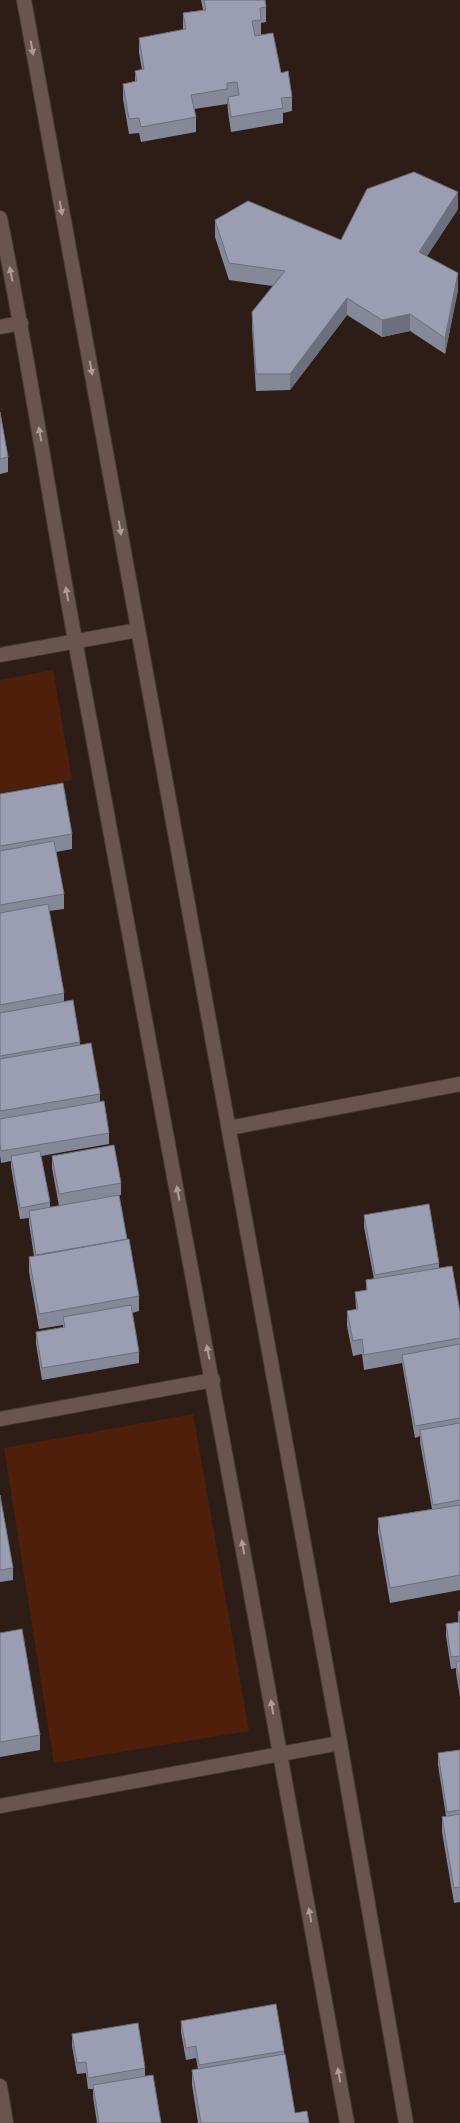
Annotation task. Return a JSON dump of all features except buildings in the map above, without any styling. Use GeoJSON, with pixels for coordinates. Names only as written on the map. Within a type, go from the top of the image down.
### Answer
{"type":"FeatureCollection","features":[{"type":"Feature","properties":{"kind":"street"},"geometry":{"type":"LineString","coordinates":[[24,0],[340,1743],[406,2123]]}},
{"type":"Feature","properties":{"kind":"street"},"geometry":{"type":"LineString","coordinates":[[0,218],[21,323],[75,642],[213,1380],[347,2123]]}},
{"type":"Feature","properties":{"kind":"street"},"geometry":{"type":"LineString","coordinates":[[0,326],[21,323]]}},
{"type":"Feature","properties":{"kind":"street"},"geometry":{"type":"LineString","coordinates":[[0,655],[138,630]]}},
{"type":"Feature","properties":{"kind":"street"},"geometry":{"type":"LineString","coordinates":[[229,1128],[460,1084]]}},
{"type":"Feature","properties":{"kind":"street"},"geometry":{"type":"LineString","coordinates":[[0,1419],[213,1380]]}},
{"type":"Feature","properties":{"kind":"street"},"geometry":{"type":"LineString","coordinates":[[0,1806],[340,1743]]}},
{"type":"Feature","properties":{"kind":"street"},"geometry":{"type":"LineString","coordinates":[[0,2086],[6,2123]]}},
{"type":"Feature","properties":{"kind":"shaded area"},"geometry":{"type":"Polygon","coordinates":[[[53,670],[72,780],[0,793],[0,680],[53,670]]]}},
{"type":"Feature","properties":{"kind":"shaded area"},"geometry":{"type":"Polygon","coordinates":[[[193,1414],[249,1731],[54,1763],[4,1448],[193,1414]]]}}]}
